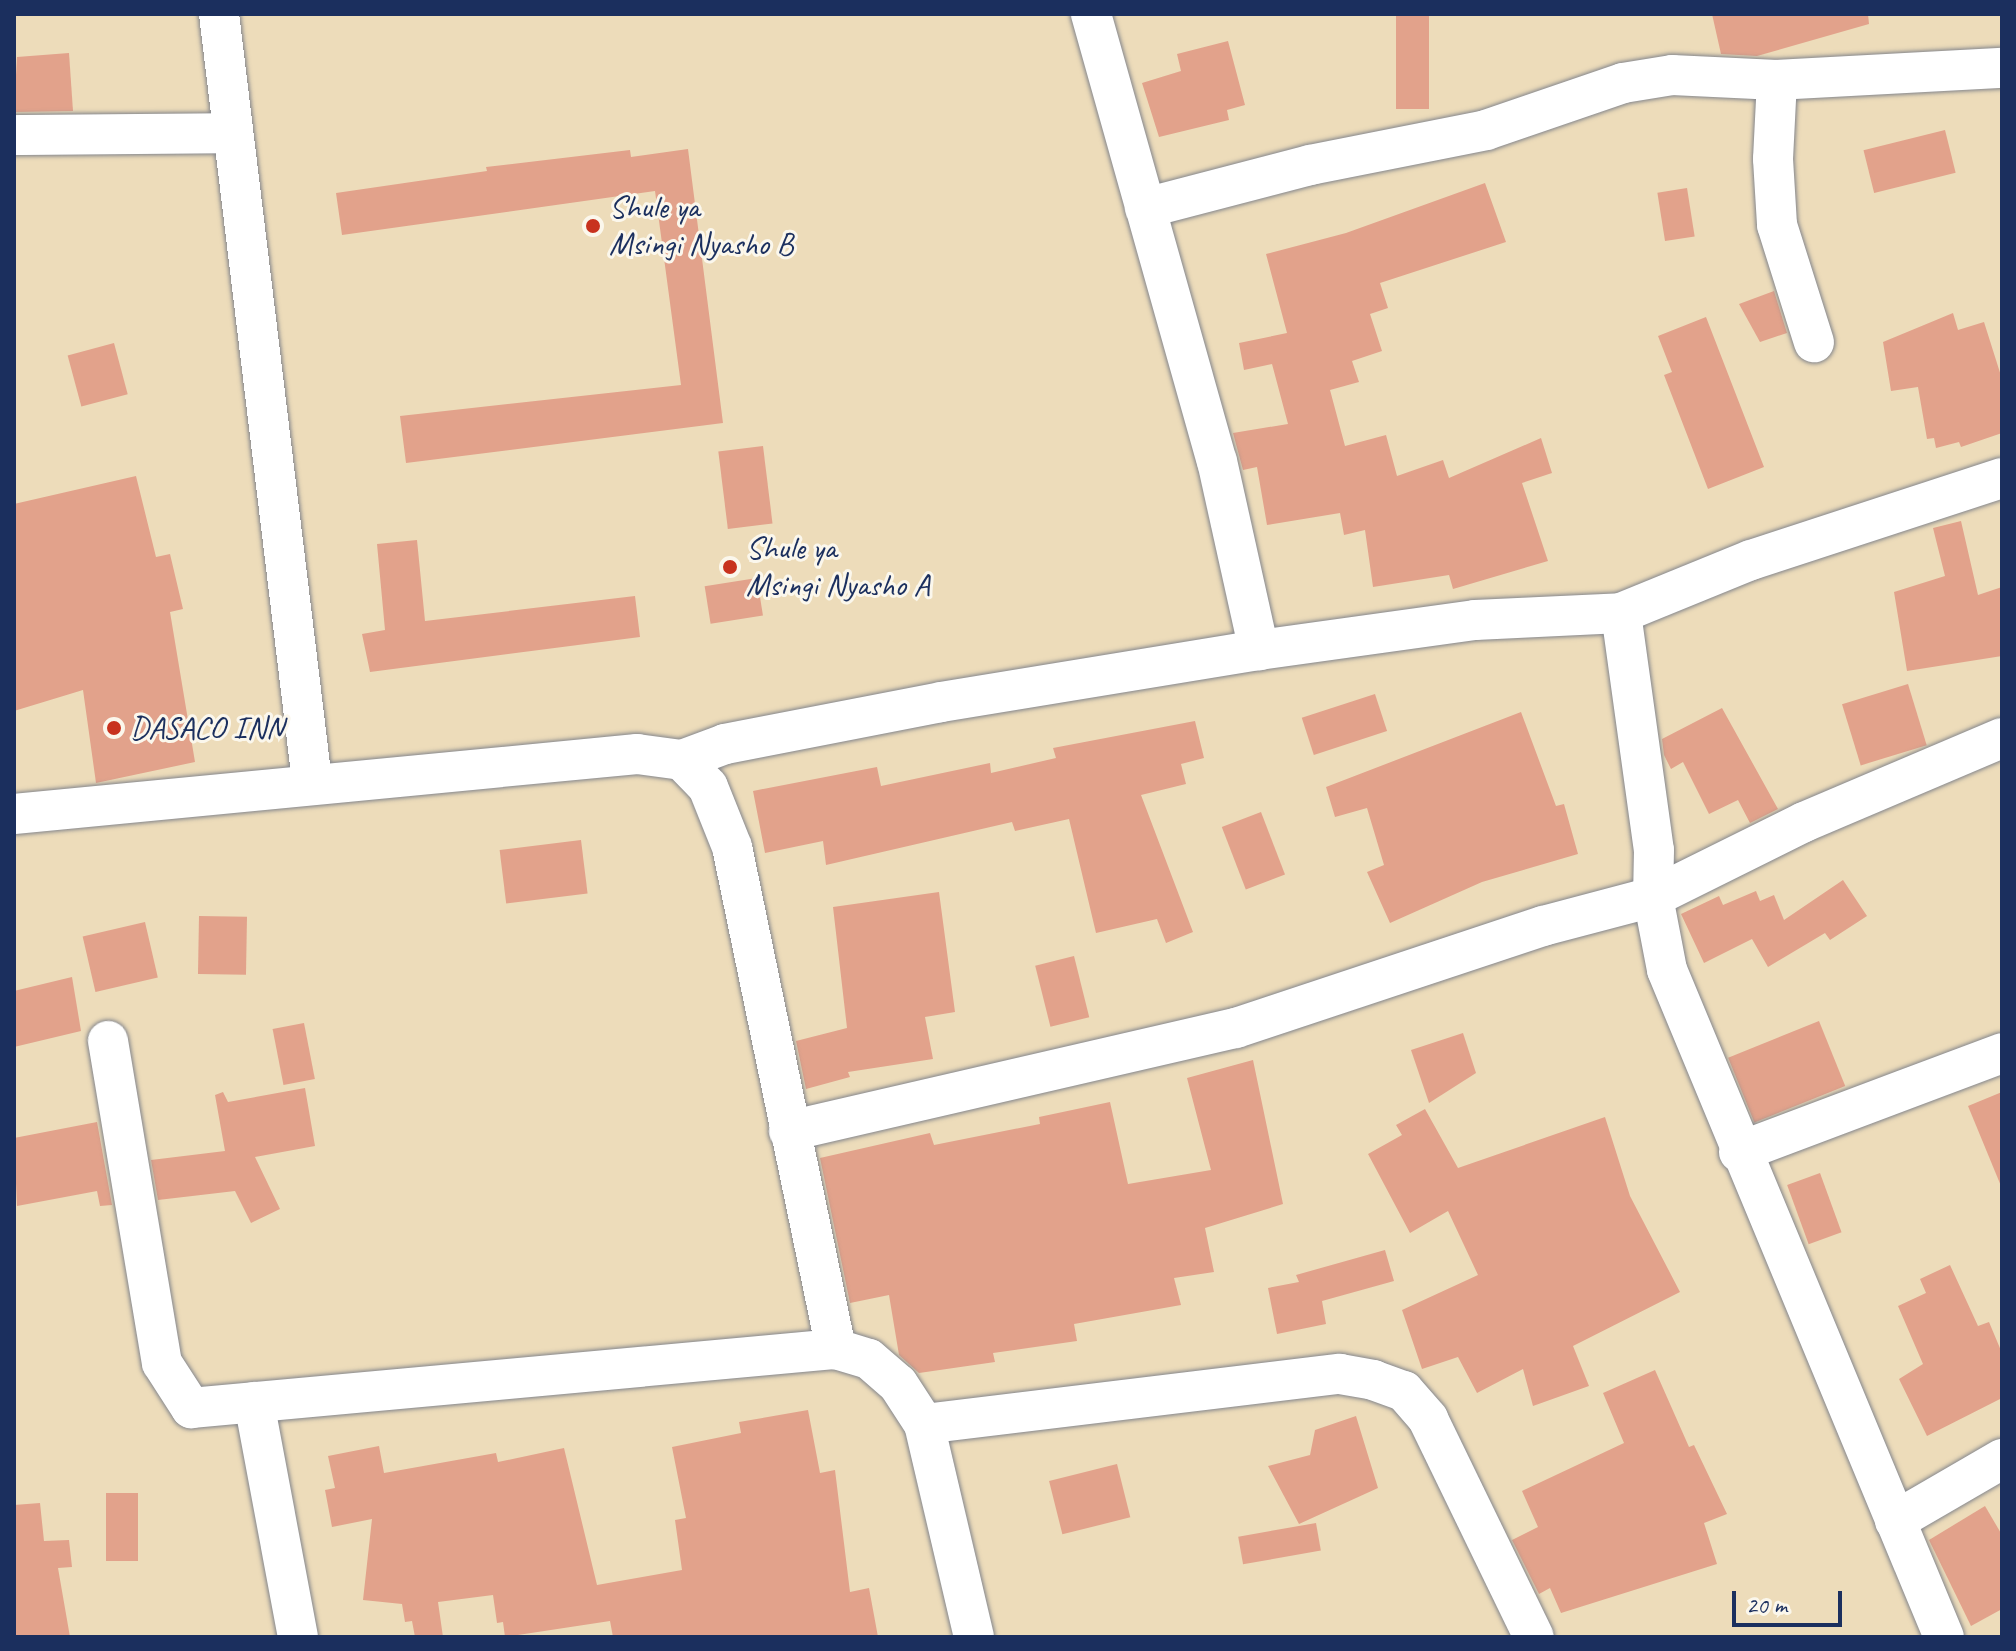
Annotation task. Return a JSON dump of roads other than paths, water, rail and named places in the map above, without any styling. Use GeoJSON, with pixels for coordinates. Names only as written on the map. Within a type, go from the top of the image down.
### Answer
{"type":"FeatureCollection","features":[{"type":"Feature","properties":{"kind":"street"},"geometry":{"type":"LineString","coordinates":[[219,14],[312,781]]}},
{"type":"Feature","properties":{"kind":"street"},"geometry":{"type":"LineString","coordinates":[[1091,14],[1217,461],[1259,650]]}},
{"type":"Feature","properties":{"kind":"street"},"geometry":{"type":"LineString","coordinates":[[1145,208],[1310,165],[1486,130],[1623,83],[1672,75],[1777,80],[2002,68]]}},
{"type":"Feature","properties":{"kind":"street"},"geometry":{"type":"LineString","coordinates":[[1777,80],[1773,159],[1777,225],[1814,342]]}},
{"type":"Feature","properties":{"kind":"street"},"geometry":{"type":"LineString","coordinates":[[14,135],[233,133]]}},
{"type":"Feature","properties":{"kind":"street"},"geometry":{"type":"LineString","coordinates":[[14,814],[312,781],[637,754],[682,760],[725,744],[941,702],[1259,650],[1475,620],[1621,613],[1751,560],[2002,478]]}},
{"type":"Feature","properties":{"kind":"street"},"geometry":{"type":"LineString","coordinates":[[1621,613],[1654,850],[1653,897],[1667,970],[1739,1152],[1944,1637]]}},
{"type":"Feature","properties":{"kind":"street"},"geometry":{"type":"LineString","coordinates":[[789,1131],[1236,1028],[1543,926],[1653,897],[1804,822],[2002,738]]}},
{"type":"Feature","properties":{"kind":"street"},"geometry":{"type":"LineString","coordinates":[[682,760],[708,787],[732,847],[836,1349]]}},
{"type":"Feature","properties":{"kind":"street"},"geometry":{"type":"LineString","coordinates":[[108,1041],[162,1363],[191,1408],[836,1349],[869,1359],[898,1384],[924,1424],[974,1637]]}},
{"type":"Feature","properties":{"kind":"street"},"geometry":{"type":"LineString","coordinates":[[1739,1152],[2002,1053]]}},
{"type":"Feature","properties":{"kind":"street"},"geometry":{"type":"LineString","coordinates":[[924,1424],[1340,1374],[1373,1380],[1404,1391],[1428,1419],[1534,1637]]}},
{"type":"Feature","properties":{"kind":"street"},"geometry":{"type":"LineString","coordinates":[[254,1402],[298,1637]]}},
{"type":"Feature","properties":{"kind":"street"},"geometry":{"type":"LineString","coordinates":[[1895,1521],[2002,1459]]}},
{"type":"Feature","properties":{"kind":"place","name":"Shule ya Msingi Nyasho B"},"geometry":{"type":"Point","coordinates":[593,226]}},
{"type":"Feature","properties":{"kind":"place","name":"Shule ya Msingi Nyasho A"},"geometry":{"type":"Point","coordinates":[730,567]}},
{"type":"Feature","properties":{"kind":"place","name":"DASACO INN"},"geometry":{"type":"Point","coordinates":[114,728]}}]}
